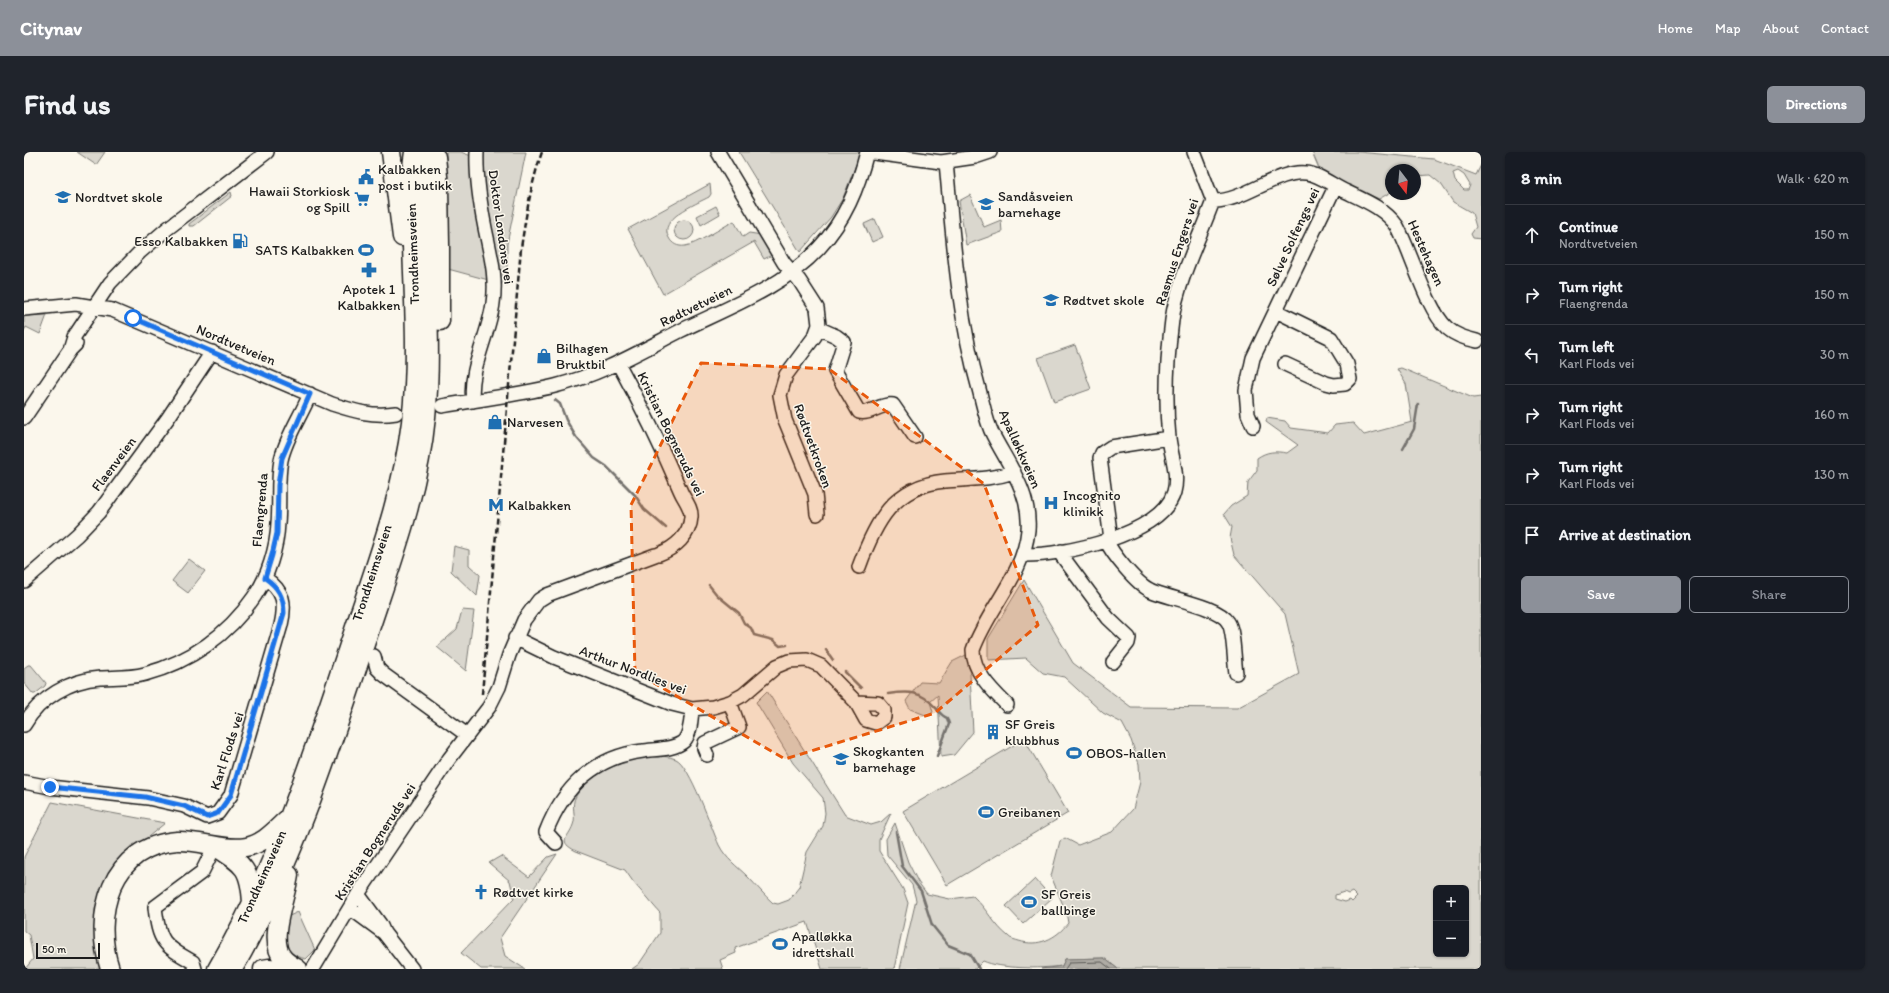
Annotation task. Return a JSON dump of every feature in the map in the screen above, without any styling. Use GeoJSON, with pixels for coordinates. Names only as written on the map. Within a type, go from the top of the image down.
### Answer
{"type":"FeatureCollection","features":[{"type":"Feature","properties":{"kind":"highway"},"geometry":{"type":"LineString","coordinates":[[391,152],[401,233],[413,287]]}},
{"type":"Feature","properties":{"kind":"highway","name":"Trondheimsveien"},"geometry":{"type":"LineString","coordinates":[[217,969],[252,904],[289,816],[331,699],[390,520],[400,479],[407,446],[413,396],[415,354],[411,197],[414,152]]}},
{"type":"Feature","properties":{"kind":"highway","name":"Trondheimsveien"},"geometry":{"type":"LineString","coordinates":[[234,969],[272,895],[292,850],[332,744],[409,507],[422,448],[429,376],[435,355],[440,315],[439,186],[432,154]]}},
{"type":"Feature","properties":{"kind":"highway"},"geometry":{"type":"LineString","coordinates":[[110,969],[104,935],[103,915],[106,898],[113,884],[129,862],[142,851],[168,842],[196,841],[215,846],[241,848],[258,844],[289,816]]}},
{"type":"Feature","properties":{"kind":"highway"},"geometry":{"type":"LineString","coordinates":[[215,846],[237,861],[246,871],[250,882],[252,904]]}},
{"type":"Feature","properties":{"kind":"highway"},"geometry":{"type":"LineString","coordinates":[[292,850],[286,894],[278,923],[276,941],[283,958],[298,969]]}},
{"type":"Feature","properties":{"kind":"highway"},"geometry":{"type":"LineString","coordinates":[[263,969],[277,969]]}},
{"type":"Feature","properties":{"kind":"street"},"geometry":{"type":"LineString","coordinates":[[24,418],[70,350],[74,337],[116,286],[120,274],[140,252],[160,234],[267,152]]}},
{"type":"Feature","properties":{"kind":"street","name":"Doktor Londons vei"},"geometry":{"type":"LineString","coordinates":[[473,400],[474,383],[482,345],[492,313],[495,284],[494,268],[478,192],[477,152]]}},
{"type":"Feature","properties":{"kind":"street"},"geometry":{"type":"LineString","coordinates":[[718,152],[784,263],[806,289],[817,308],[818,328],[836,336],[844,342],[835,371],[859,412],[865,413],[886,405],[893,405],[915,437]]}},
{"type":"Feature","properties":{"kind":"street"},"geometry":{"type":"LineString","coordinates":[[867,152],[946,162],[975,158],[990,152]]}},
{"type":"Feature","properties":{"kind":"street","name":"Rødtvetveien"},"geometry":{"type":"LineString","coordinates":[[473,400],[556,386],[593,374],[618,363],[757,293],[792,273],[819,248],[844,216],[856,190],[867,152]]}},
{"type":"Feature","properties":{"kind":"street","name":"Rasmus Engers vei"},"geometry":{"type":"LineString","coordinates":[[1023,556],[1061,551],[1108,540],[1133,531],[1144,525],[1166,507],[1174,492],[1176,474],[1169,438],[1167,378],[1172,319],[1182,283],[1213,201],[1194,152]]}},
{"type":"Feature","properties":{"kind":"street","name":"Apalløkkveien"},"geometry":{"type":"LineString","coordinates":[[946,162],[960,298],[978,387],[992,434],[1014,472],[1024,497],[1028,516],[1028,531],[1023,556],[973,650],[975,664],[980,674],[1007,704]]}},
{"type":"Feature","properties":{"kind":"street","name":"Sølve Solfengs vei"},"geometry":{"type":"LineString","coordinates":[[1213,201],[1229,200],[1270,182],[1300,172],[1311,174],[1335,187],[1253,358],[1248,375],[1246,406],[1253,426]]}},
{"type":"Feature","properties":{"kind":"street","name":"Hestehagen"},"geometry":{"type":"LineString","coordinates":[[1335,187],[1376,206],[1392,219],[1404,240],[1435,312],[1447,328],[1456,334],[1477,341]]}},
{"type":"Feature","properties":{"kind":"street","name":"Nordtvetveien"},"geometry":{"type":"LineString","coordinates":[[24,308],[63,305],[95,312],[121,313],[332,404],[363,413],[380,415],[396,413]]}},
{"type":"Feature","properties":{"kind":"street"},"geometry":{"type":"LineString","coordinates":[[1276,311],[1331,338],[1347,364],[1350,378],[1345,384],[1334,385],[1285,364]]}},
{"type":"Feature","properties":{"kind":"street","name":"Rødtvetkroken"},"geometry":{"type":"LineString","coordinates":[[817,514],[815,494],[785,420],[780,395],[786,375],[812,341],[818,328]]}},
{"type":"Feature","properties":{"kind":"street","name":"Flaenveien"},"geometry":{"type":"LineString","coordinates":[[24,581],[77,535],[99,512],[160,430],[212,352]]}},
{"type":"Feature","properties":{"kind":"street","name":"Kristian Bogneruds vei"},"geometry":{"type":"LineString","coordinates":[[313,969],[358,894],[494,698],[515,638],[524,620],[542,597],[591,577],[672,548],[680,541],[689,526],[691,515],[670,467],[618,363]]}},
{"type":"Feature","properties":{"kind":"street","name":"Flaengrenda"},"geometry":{"type":"LineString","coordinates":[[24,725],[32,712],[46,698],[70,685],[88,679],[127,677],[146,674],[202,649],[217,638],[240,616],[255,596],[265,578],[277,533],[278,485],[282,458],[310,394]]}},
{"type":"Feature","properties":{"kind":"street"},"geometry":{"type":"LineString","coordinates":[[442,406],[473,400]]}},
{"type":"Feature","properties":{"kind":"street"},"geometry":{"type":"LineString","coordinates":[[1169,438],[1111,447],[1102,453],[1100,458],[1108,540],[1117,559],[1150,590],[1185,600],[1225,618],[1230,627],[1236,673]]}},
{"type":"Feature","properties":{"kind":"street"},"geometry":{"type":"LineString","coordinates":[[859,567],[872,533],[882,516],[894,503],[912,490],[935,483],[991,479],[1014,472]]}},
{"type":"Feature","properties":{"kind":"street"},"geometry":{"type":"LineString","coordinates":[[1061,551],[1062,556],[1108,618],[1129,638],[1128,643],[1112,662]]}},
{"type":"Feature","properties":{"kind":"street","name":"Karl Flods vei"},"geometry":{"type":"LineString","coordinates":[[24,782],[50,787],[145,797],[184,806],[207,817],[218,813],[231,795],[284,613],[284,606],[279,590],[265,578]]}},
{"type":"Feature","properties":{"kind":"street","name":"Arthur Nordlies vei"},"geometry":{"type":"LineString","coordinates":[[515,638],[560,659],[672,704],[692,709],[713,707],[730,702],[743,695],[777,666],[789,661],[802,660],[807,660],[821,666],[856,702]]}},
{"type":"Feature","properties":{"kind":"street"},"geometry":{"type":"LineString","coordinates":[[374,656],[377,668],[382,674],[467,735]]}},
{"type":"Feature","properties":{"kind":"street"},"geometry":{"type":"LineString","coordinates":[[707,755],[704,748],[705,743],[739,727],[730,702]]}},
{"type":"Feature","properties":{"kind":"street"},"geometry":{"type":"LineString","coordinates":[[556,843],[546,832],[555,810],[573,785],[596,767],[615,757],[634,752],[670,747],[680,743],[687,736],[690,729],[692,709]]}},
{"type":"Feature","properties":{"kind":"street"},"geometry":{"type":"LineString","coordinates":[[195,969],[193,962],[175,952],[162,940],[158,930],[155,907],[202,872],[215,846]]}},
{"type":"Feature","properties":{"kind":"street"},"geometry":{"type":"LineString","coordinates":[[358,894],[380,924],[384,933],[412,969]]}},
{"type":"Feature","properties":{"kind":"street"},"geometry":{"type":"LineString","coordinates":[[350,908],[384,933]]}},
{"type":"Feature","properties":{"kind":"highlighted area"},"geometry":{"type":"Polygon","coordinates":[[[701,363],[829,369],[984,484],[1038,625],[935,713],[785,759],[635,672],[631,505],[701,363]]]}},
{"type":"Feature","properties":{"kind":"shaded area"},"geometry":{"type":"Polygon","coordinates":[[[77,152],[105,152],[96,165],[77,152]]]}},
{"type":"Feature","properties":{"kind":"shaded area"},"geometry":{"type":"Polygon","coordinates":[[[446,152],[461,152],[471,156],[480,152],[526,152],[507,244],[507,285],[448,269],[449,209],[446,152]]]}},
{"type":"Feature","properties":{"kind":"shaded area"},"geometry":{"type":"Polygon","coordinates":[[[739,152],[861,152],[843,198],[831,217],[800,252],[739,152]]]}},
{"type":"Feature","properties":{"kind":"shaded area"},"geometry":{"type":"Polygon","coordinates":[[[1312,152],[1358,152],[1434,159],[1476,175],[1481,165],[1481,239],[1473,238],[1471,234],[1476,227],[1472,213],[1453,202],[1441,184],[1430,175],[1421,176],[1421,164],[1385,164],[1385,196],[1379,199],[1323,174],[1320,171],[1312,152]],[[1458,171],[1453,173],[1455,181],[1464,190],[1468,190],[1470,185],[1464,175],[1458,171]]]}},
{"type":"Feature","properties":{"kind":"shaded area"},"geometry":{"type":"Polygon","coordinates":[[[710,184],[711,194],[709,197],[687,208],[668,225],[667,231],[672,242],[680,246],[690,245],[734,221],[743,237],[749,233],[762,235],[774,254],[764,259],[754,242],[663,294],[628,229],[710,184]]]}},
{"type":"Feature","properties":{"kind":"shaded area"},"geometry":{"type":"Polygon","coordinates":[[[231,192],[232,196],[194,226],[189,226],[189,224],[231,192]]]}},
{"type":"Feature","properties":{"kind":"shaded area"},"geometry":{"type":"Polygon","coordinates":[[[970,195],[984,227],[1001,220],[1002,232],[966,245],[959,201],[970,195]]]}},
{"type":"Feature","properties":{"kind":"shaded area"},"geometry":{"type":"Polygon","coordinates":[[[716,206],[720,214],[701,225],[697,216],[716,206]]]}},
{"type":"Feature","properties":{"kind":"shaded area"},"geometry":{"type":"Polygon","coordinates":[[[875,219],[883,237],[872,242],[864,224],[875,219]]]}},
{"type":"Feature","properties":{"kind":"shaded area"},"geometry":{"type":"Polygon","coordinates":[[[684,220],[691,223],[694,230],[691,237],[684,240],[677,237],[674,230],[677,223],[684,220]]]}},
{"type":"Feature","properties":{"kind":"shaded area"},"geometry":{"type":"Polygon","coordinates":[[[47,315],[40,334],[26,327],[24,331],[24,316],[47,315]]]}},
{"type":"Feature","properties":{"kind":"shaded area"},"geometry":{"type":"Polygon","coordinates":[[[1075,345],[1091,389],[1054,402],[1038,358],[1075,345]]]}},
{"type":"Feature","properties":{"kind":"shaded area"},"geometry":{"type":"Polygon","coordinates":[[[1401,368],[1473,398],[1481,397],[1481,969],[1118,969],[1104,958],[1065,959],[1062,966],[1043,968],[1000,966],[983,961],[975,969],[900,969],[916,900],[912,885],[887,855],[886,839],[895,823],[908,862],[918,882],[927,894],[950,899],[973,896],[1009,937],[1026,943],[1033,943],[1052,937],[1063,929],[1068,923],[1066,912],[1051,876],[1060,841],[1065,838],[1078,845],[1112,832],[1133,809],[1140,782],[1139,764],[1131,740],[1122,723],[1103,713],[1064,677],[1043,673],[1026,658],[988,660],[988,639],[1024,580],[1073,663],[1131,707],[1237,708],[1299,674],[1285,614],[1234,555],[1230,538],[1232,527],[1224,514],[1231,506],[1247,496],[1248,482],[1257,470],[1257,458],[1271,452],[1287,453],[1298,445],[1266,422],[1267,418],[1285,421],[1291,428],[1328,433],[1335,425],[1353,423],[1364,435],[1412,422],[1406,384],[1397,369],[1401,368]],[[1344,892],[1335,895],[1335,899],[1345,902],[1350,900],[1352,902],[1357,897],[1352,892],[1348,894],[1344,892]]]}},
{"type":"Feature","properties":{"kind":"shaded area"},"geometry":{"type":"Polygon","coordinates":[[[454,546],[469,550],[469,565],[480,575],[477,596],[451,571],[454,546]]]}},
{"type":"Feature","properties":{"kind":"shaded area"},"geometry":{"type":"Polygon","coordinates":[[[189,559],[205,571],[188,593],[172,581],[189,559]]]}},
{"type":"Feature","properties":{"kind":"shaded area"},"geometry":{"type":"Polygon","coordinates":[[[462,610],[474,611],[466,671],[437,647],[457,629],[462,610]]]}},
{"type":"Feature","properties":{"kind":"shaded area"},"geometry":{"type":"Polygon","coordinates":[[[970,653],[980,664],[970,674],[973,732],[954,755],[941,757],[938,695],[930,702],[933,712],[928,716],[910,709],[906,701],[920,682],[939,683],[952,662],[970,653]]]}},
{"type":"Feature","properties":{"kind":"shaded area"},"geometry":{"type":"Polygon","coordinates":[[[31,665],[46,683],[45,686],[35,694],[33,694],[24,683],[24,668],[31,665]]]}},
{"type":"Feature","properties":{"kind":"shaded area"},"geometry":{"type":"Polygon","coordinates":[[[767,691],[845,815],[871,825],[881,822],[891,813],[879,839],[879,851],[903,889],[908,903],[894,969],[822,969],[807,922],[735,948],[736,953],[720,960],[723,969],[632,969],[639,964],[660,933],[660,913],[634,883],[625,870],[576,851],[567,845],[565,842],[574,822],[574,800],[583,786],[594,777],[621,763],[650,756],[664,756],[676,759],[682,764],[688,773],[719,845],[725,854],[773,903],[778,904],[789,900],[799,887],[807,852],[823,826],[825,813],[823,798],[793,763],[756,702],[767,691]]]}},
{"type":"Feature","properties":{"kind":"shaded area","name":"Greibanen"},"geometry":{"type":"Polygon","coordinates":[[[1024,739],[1068,813],[947,885],[903,811],[1024,739]]]}},
{"type":"Feature","properties":{"kind":"shaded area"},"geometry":{"type":"Polygon","coordinates":[[[52,802],[165,823],[120,860],[102,888],[95,909],[95,942],[102,969],[25,969],[33,959],[29,935],[24,931],[24,857],[52,802]]]}},
{"type":"Feature","properties":{"kind":"shaded area"},"geometry":{"type":"Polygon","coordinates":[[[557,854],[500,938],[505,956],[525,969],[481,969],[461,953],[514,898],[510,881],[489,863],[501,856],[529,877],[548,857],[557,854]]]}},
{"type":"Feature","properties":{"kind":"shaded area","name":"SF Greis ballbinge"},"geometry":{"type":"Polygon","coordinates":[[[1035,879],[1052,898],[1023,924],[1006,906],[1035,879]]]}},
{"type":"Feature","properties":{"kind":"shaded area"},"geometry":{"type":"Polygon","coordinates":[[[298,912],[315,950],[306,959],[292,953],[286,944],[285,932],[287,917],[298,912]]]}},
{"type":"Feature","properties":{"kind":"water"},"geometry":{"type":"Polygon","coordinates":[[[1104,958],[1118,969],[1041,969],[1062,966],[1065,959],[1104,958]]]}},
{"type":"Feature","properties":{"kind":"waterway"},"geometry":{"type":"LineString","coordinates":[[555,400],[560,404],[566,420],[576,437],[594,458],[606,466],[635,495],[644,509],[666,528]]}},
{"type":"Feature","properties":{"kind":"waterway"},"geometry":{"type":"LineString","coordinates":[[1403,449],[1414,429],[1418,404]]}},
{"type":"Feature","properties":{"kind":"waterway"},"geometry":{"type":"LineString","coordinates":[[709,585],[717,595],[739,613],[744,623],[751,628],[754,635],[773,640],[780,646],[787,645]]}},
{"type":"Feature","properties":{"kind":"waterway"},"geometry":{"type":"LineString","coordinates":[[826,650],[833,660]]}},
{"type":"Feature","properties":{"kind":"waterway"},"geometry":{"type":"LineString","coordinates":[[845,672],[861,688]]}},
{"type":"Feature","properties":{"kind":"waterway"},"geometry":{"type":"LineString","coordinates":[[888,694],[914,693],[920,695],[947,718],[949,724],[937,756]]}},
{"type":"Feature","properties":{"kind":"waterway"},"geometry":{"type":"LineString","coordinates":[[896,832],[902,866],[921,891],[932,925],[948,945],[970,954],[979,969]]}},
{"type":"Feature","properties":{"kind":"railway"},"geometry":{"type":"LineString","coordinates":[[482,694],[521,248],[532,188],[542,152]]}},
{"type":"Feature","properties":{"kind":"place","name":"Kalbakken post i butikk"},"geometry":{"type":"Point","coordinates":[366,177]}},
{"type":"Feature","properties":{"kind":"place","name":"Nordtvet skole"},"geometry":{"type":"Point","coordinates":[63,197]}},
{"type":"Feature","properties":{"kind":"place","name":"Hawaii Storkiosk og Spill"},"geometry":{"type":"Point","coordinates":[362,199]}},
{"type":"Feature","properties":{"kind":"place","name":"Sandåsveien barnehage"},"geometry":{"type":"Point","coordinates":[986,204]}},
{"type":"Feature","properties":{"kind":"place","name":"Esso Kalbakken"},"geometry":{"type":"Point","coordinates":[240,241]}},
{"type":"Feature","properties":{"kind":"place","name":"SATS Kalbakken"},"geometry":{"type":"Point","coordinates":[366,250]}},
{"type":"Feature","properties":{"kind":"place","name":"Apotek 1 Kalbakken"},"geometry":{"type":"Point","coordinates":[369,270]}},
{"type":"Feature","properties":{"kind":"place","name":"Rødtvet skole"},"geometry":{"type":"Point","coordinates":[1051,300]}},
{"type":"Feature","properties":{"kind":"place","name":"Bilhagen Bruktbil"},"geometry":{"type":"Point","coordinates":[544,356]}},
{"type":"Feature","properties":{"kind":"place","name":"Narvesen"},"geometry":{"type":"Point","coordinates":[495,422]}},
{"type":"Feature","properties":{"kind":"place","name":"Incognito klinikk"},"geometry":{"type":"Point","coordinates":[1051,503]}},
{"type":"Feature","properties":{"kind":"place","name":"Kalbakken"},"geometry":{"type":"Point","coordinates":[496,505]}},
{"type":"Feature","properties":{"kind":"place","name":"SF Greis klubbhus"},"geometry":{"type":"Point","coordinates":[993,732]}},
{"type":"Feature","properties":{"kind":"place","name":"OBOS-hallen"},"geometry":{"type":"Point","coordinates":[1074,753]}},
{"type":"Feature","properties":{"kind":"place","name":"Skogkanten barnehage"},"geometry":{"type":"Point","coordinates":[841,759]}},
{"type":"Feature","properties":{"kind":"place","name":"Greibanen"},"geometry":{"type":"Point","coordinates":[986,812]}},
{"type":"Feature","properties":{"kind":"place","name":"Rødtvet kirke"},"geometry":{"type":"Point","coordinates":[481,892]}},
{"type":"Feature","properties":{"kind":"place","name":"SF Greis ballbinge"},"geometry":{"type":"Point","coordinates":[1029,902]}},
{"type":"Feature","properties":{"kind":"place","name":"Apalløkka idrettshall"},"geometry":{"type":"Point","coordinates":[780,944]}},
{"type":"Feature","properties":{"kind":"route"},"geometry":{"type":"LineString","coordinates":[[50,787],[145,797],[184,806],[207,817],[218,813],[227,803],[231,795],[252,728],[284,613],[284,606],[279,590],[265,578],[277,533],[280,466],[284,452],[310,394],[133,318]]}}]}
